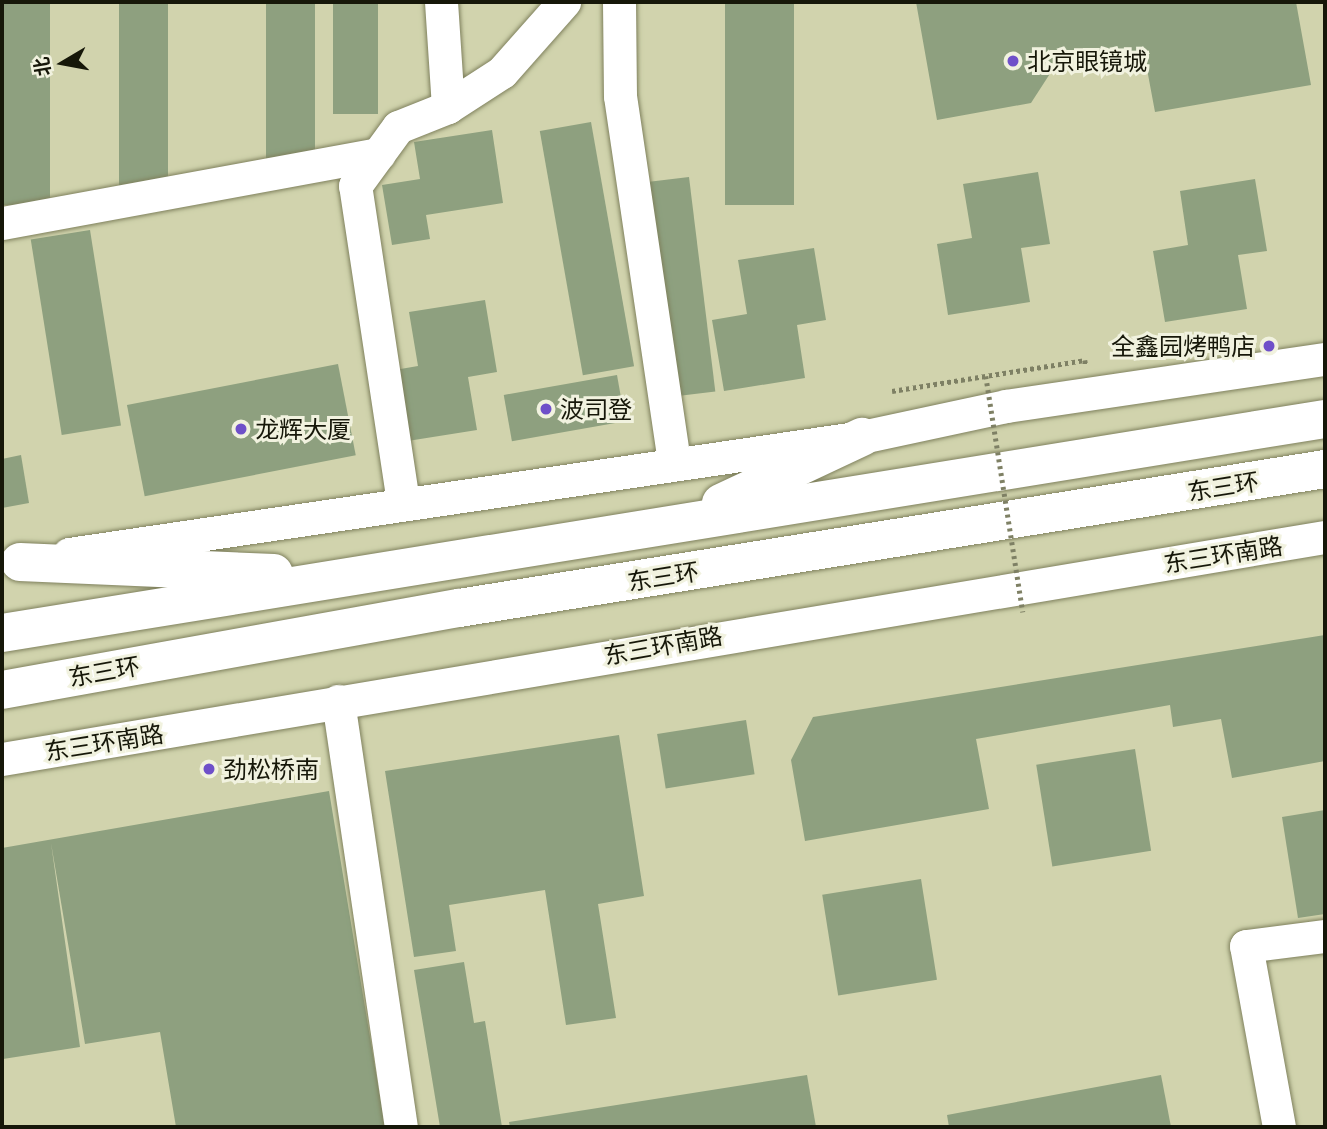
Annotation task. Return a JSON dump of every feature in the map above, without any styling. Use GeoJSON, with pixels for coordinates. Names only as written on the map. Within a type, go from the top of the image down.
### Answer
{"type":"FeatureCollection","features":[{"type":"Feature","properties":{"kind":"highway","name":"东三环"},"geometry":{"type":"LineString","coordinates":[[2,633],[1325,419]]}},
{"type":"Feature","properties":{"kind":"highway"},"geometry":{"type":"LineString","coordinates":[[682,522],[862,437]]}},
{"type":"Feature","properties":{"kind":"highway","name":"东三环"},"geometry":{"type":"LineString","coordinates":[[2,690],[472,606],[1325,469]]}},
{"type":"Feature","properties":{"kind":"highway"},"geometry":{"type":"LineString","coordinates":[[11,564],[356,576]]}},
{"type":"Feature","properties":{"kind":"street"},"geometry":{"type":"LineString","coordinates":[[441,2],[448,107]]}},
{"type":"Feature","properties":{"kind":"street"},"geometry":{"type":"LineString","coordinates":[[403,502],[355,186],[398,127],[448,107],[502,72],[564,2]]}},
{"type":"Feature","properties":{"kind":"street"},"geometry":{"type":"LineString","coordinates":[[619,2],[620,96],[674,463]]}},
{"type":"Feature","properties":{"kind":"street"},"geometry":{"type":"LineString","coordinates":[[2,223],[379,153]]}},
{"type":"Feature","properties":{"kind":"street"},"geometry":{"type":"LineString","coordinates":[[11,564],[403,502],[862,437],[1006,406],[1325,359]]}},
{"type":"Feature","properties":{"kind":"street","name":"东三环南路"},"geometry":{"type":"LineString","coordinates":[[2,759],[1325,537]]}},
{"type":"Feature","properties":{"kind":"street"},"geometry":{"type":"LineString","coordinates":[[338,701],[401,1127]]}},
{"type":"Feature","properties":{"kind":"street"},"geometry":{"type":"LineString","coordinates":[[1279,1127],[1246,946],[1325,936]]}},
{"type":"Feature","properties":{"kind":"path"},"geometry":{"type":"LineString","coordinates":[[892,391],[1085,360]]}},
{"type":"Feature","properties":{"kind":"path"},"geometry":{"type":"LineString","coordinates":[[986,376],[1023,612]]}},
{"type":"Feature","properties":{"kind":"building"},"geometry":{"type":"Polygon","coordinates":[[[2,2],[50,2],[50,205],[2,205],[2,2]]]}},
{"type":"Feature","properties":{"kind":"building"},"geometry":{"type":"Polygon","coordinates":[[[119,2],[168,2],[168,187],[119,187],[119,2]]]}},
{"type":"Feature","properties":{"kind":"building"},"geometry":{"type":"Polygon","coordinates":[[[266,2],[315,2],[315,163],[266,163],[266,2]]]}},
{"type":"Feature","properties":{"kind":"building"},"geometry":{"type":"Polygon","coordinates":[[[333,2],[378,2],[378,114],[333,114],[333,2]]]}},
{"type":"Feature","properties":{"kind":"building"},"geometry":{"type":"Polygon","coordinates":[[[725,2],[794,2],[794,205],[725,205],[725,2]]]}},
{"type":"Feature","properties":{"kind":"building","name":"北京眼镜城"},"geometry":{"type":"Polygon","coordinates":[[[916,2],[1296,2],[1311,85],[1155,112],[1144,53],[1053,69],[1031,103],[937,120],[916,2]]]}},
{"type":"Feature","properties":{"kind":"building"},"geometry":{"type":"Polygon","coordinates":[[[591,122],[634,366],[583,375],[540,131],[591,122]]]}},
{"type":"Feature","properties":{"kind":"building"},"geometry":{"type":"Polygon","coordinates":[[[492,130],[503,203],[426,215],[430,239],[392,245],[382,185],[420,179],[414,142],[492,130]]]}},
{"type":"Feature","properties":{"kind":"building"},"geometry":{"type":"Polygon","coordinates":[[[1038,172],[1050,244],[1021,248],[1030,302],[948,315],[937,244],[972,238],[963,184],[1038,172]]]}},
{"type":"Feature","properties":{"kind":"building"},"geometry":{"type":"Polygon","coordinates":[[[689,177],[715,391],[672,397],[645,182],[689,177]]]}},
{"type":"Feature","properties":{"kind":"building"},"geometry":{"type":"Polygon","coordinates":[[[1255,179],[1267,251],[1238,255],[1247,309],[1165,322],[1153,251],[1188,245],[1180,191],[1255,179]]]}},
{"type":"Feature","properties":{"kind":"building"},"geometry":{"type":"Polygon","coordinates":[[[90,230],[121,426],[62,435],[31,239],[90,230]]]}},
{"type":"Feature","properties":{"kind":"building"},"geometry":{"type":"Polygon","coordinates":[[[814,248],[826,320],[797,325],[805,378],[724,391],[712,320],[747,314],[738,260],[814,248]]]}},
{"type":"Feature","properties":{"kind":"building"},"geometry":{"type":"Polygon","coordinates":[[[485,300],[497,372],[468,377],[477,430],[395,443],[383,372],[418,366],[409,312],[485,300]]]}},
{"type":"Feature","properties":{"kind":"building","name":"龙辉大厦"},"geometry":{"type":"Polygon","coordinates":[[[338,364],[356,455],[145,496],[127,405],[338,364]]]}},
{"type":"Feature","properties":{"kind":"building"},"geometry":{"type":"Polygon","coordinates":[[[617,375],[625,421],[512,441],[504,395],[617,375]]]}},
{"type":"Feature","properties":{"kind":"building"},"geometry":{"type":"Polygon","coordinates":[[[21,455],[29,503],[2,508],[2,459],[21,455]]]}},
{"type":"Feature","properties":{"kind":"building"},"geometry":{"type":"Polygon","coordinates":[[[1325,635],[1325,761],[1232,778],[1221,719],[1173,727],[1170,705],[976,739],[989,809],[805,841],[791,760],[813,717],[1325,635]]]}},
{"type":"Feature","properties":{"kind":"building"},"geometry":{"type":"Polygon","coordinates":[[[746,720],[755,774],[666,788],[657,734],[746,720]]]}},
{"type":"Feature","properties":{"kind":"building"},"geometry":{"type":"Polygon","coordinates":[[[619,735],[644,896],[598,904],[616,1018],[566,1025],[545,890],[449,905],[456,951],[414,957],[385,771],[619,735]]]}},
{"type":"Feature","properties":{"kind":"building"},"geometry":{"type":"Polygon","coordinates":[[[1135,749],[1151,851],[1052,866],[1036,765],[1135,749]]]}},
{"type":"Feature","properties":{"kind":"building"},"geometry":{"type":"Polygon","coordinates":[[[329,791],[385,1127],[176,1127],[160,1032],[85,1044],[51,843],[80,1047],[3,1059],[2,848],[329,791]]]}},
{"type":"Feature","properties":{"kind":"building"},"geometry":{"type":"Polygon","coordinates":[[[1325,810],[1325,914],[1298,918],[1282,817],[1325,810]]]}},
{"type":"Feature","properties":{"kind":"building"},"geometry":{"type":"Polygon","coordinates":[[[921,879],[937,980],[838,995],[822,895],[921,879]]]}},
{"type":"Feature","properties":{"kind":"building"},"geometry":{"type":"Polygon","coordinates":[[[464,962],[474,1023],[485,1021],[502,1127],[440,1127],[414,970],[464,962]]]}},
{"type":"Feature","properties":{"kind":"building"},"geometry":{"type":"Polygon","coordinates":[[[807,1075],[816,1127],[510,1127],[509,1122],[807,1075]]]}},
{"type":"Feature","properties":{"kind":"building"},"geometry":{"type":"Polygon","coordinates":[[[1161,1075],[1171,1127],[949,1127],[947,1115],[1161,1075]]]}},
{"type":"Feature","properties":{"kind":"place","name":"北京眼镜城"},"geometry":{"type":"Point","coordinates":[1013,61]}},
{"type":"Feature","properties":{"kind":"place","name":"全鑫园烤鸭店"},"geometry":{"type":"Point","coordinates":[1269,346]}},
{"type":"Feature","properties":{"kind":"place","name":"波司登"},"geometry":{"type":"Point","coordinates":[546,409]}},
{"type":"Feature","properties":{"kind":"place","name":"龙辉大厦"},"geometry":{"type":"Point","coordinates":[241,429]}},
{"type":"Feature","properties":{"kind":"place","name":"劲松桥南"},"geometry":{"type":"Point","coordinates":[209,769]}}]}
